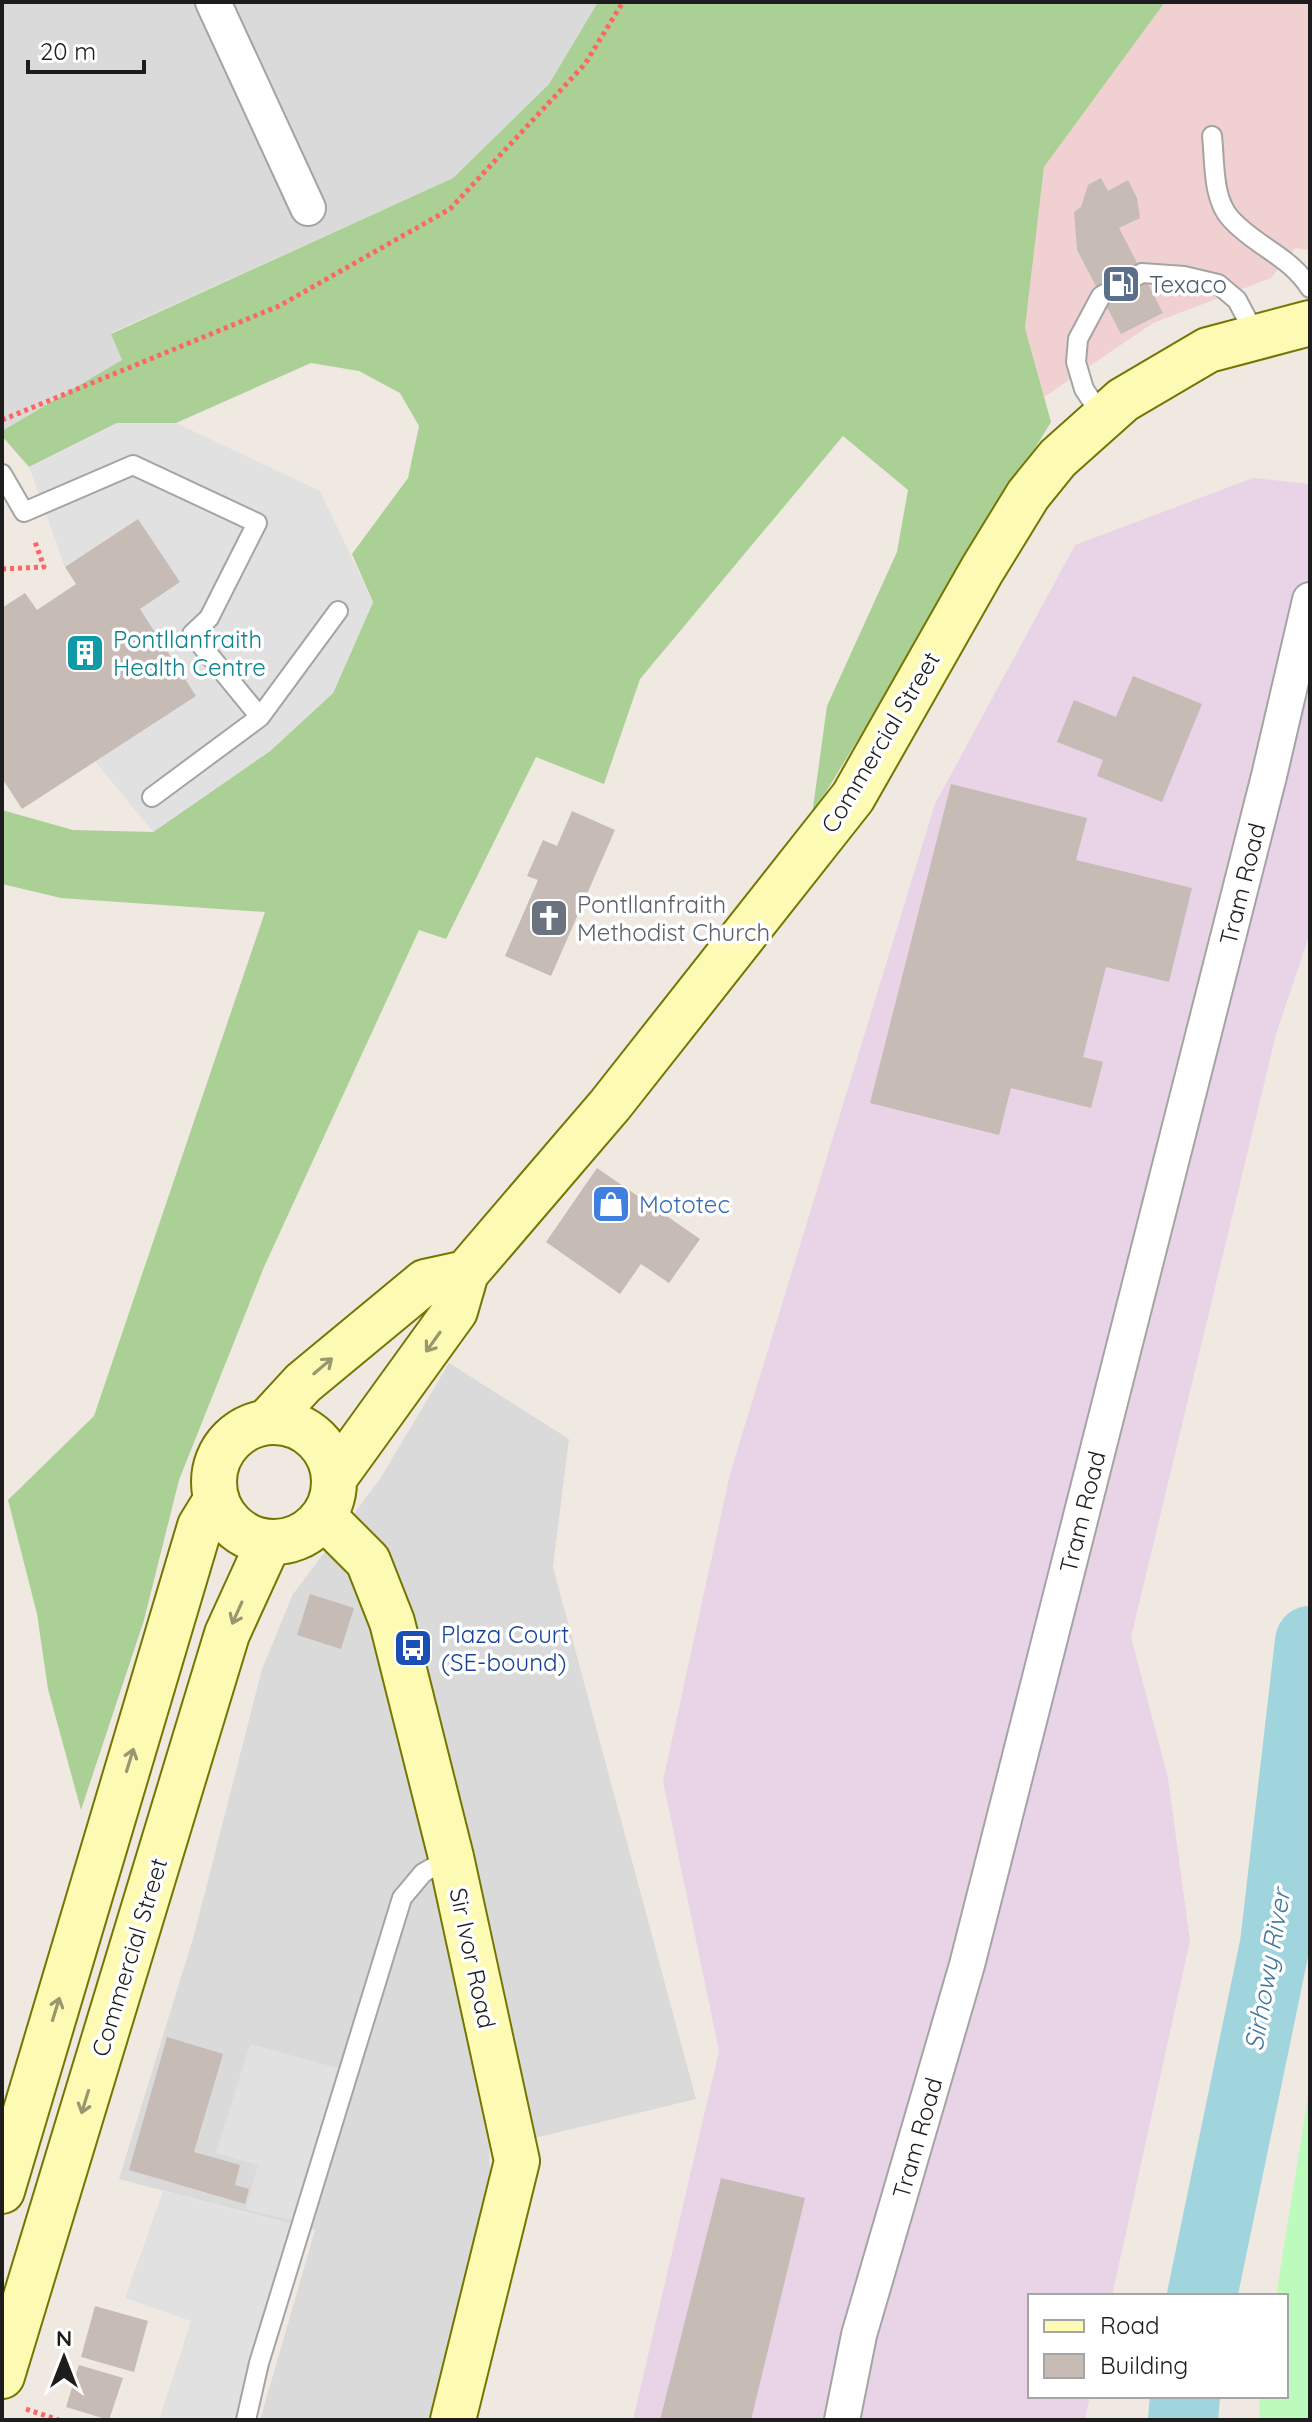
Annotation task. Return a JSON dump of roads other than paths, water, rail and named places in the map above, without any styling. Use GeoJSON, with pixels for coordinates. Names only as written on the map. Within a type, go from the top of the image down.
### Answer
{"type":"FeatureCollection","features":[{"type":"Feature","properties":{"kind":"main road","name":"Commercial Street"},"geometry":{"type":"LineString","coordinates":[[9,2391],[227,1634],[269,1542],[290,1540],[309,1532],[329,1497],[455,1311],[466,1273],[610,1105],[853,797],[1028,495],[1058,458],[1123,400],[1208,350],[1310,323]]}},
{"type":"Feature","properties":{"kind":"main road"},"geometry":{"type":"LineString","coordinates":[[268,1421],[303,1383],[425,1282],[466,1273]]}},
{"type":"Feature","properties":{"kind":"main road"},"geometry":{"type":"LineString","coordinates":[[269,1542],[249,1537],[237,1528],[226,1519],[216,1500],[213,1479],[218,1459],[229,1441],[246,1428],[268,1421],[295,1424],[313,1435],[329,1456],[329,1497]]}},
{"type":"Feature","properties":{"kind":"main road","name":"Sir Ivor Road"},"geometry":{"type":"LineString","coordinates":[[329,1497],[368,1561],[392,1622],[451,1857],[517,2161],[453,2420]]}},
{"type":"Feature","properties":{"kind":"main road"},"geometry":{"type":"LineString","coordinates":[[2,2191],[200,1526],[216,1500]]}},
{"type":"Feature","properties":{"kind":"street"},"geometry":{"type":"LineString","coordinates":[[213,2],[308,208]]}},
{"type":"Feature","properties":{"kind":"street","name":"Tram Road"},"geometry":{"type":"LineString","coordinates":[[842,2420],[859,2335],[971,1950],[1269,776],[1310,600]]}},
{"type":"Feature","properties":{"kind":"lane"},"geometry":{"type":"LineString","coordinates":[[1212,136],[1218,193],[1230,219],[1290,262],[1310,288]]}},
{"type":"Feature","properties":{"kind":"lane"},"geometry":{"type":"LineString","coordinates":[[1102,416],[1084,389],[1076,362],[1078,339],[1101,296],[1142,273],[1153,271],[1218,284],[1237,300],[1256,336]]}},
{"type":"Feature","properties":{"kind":"lane"},"geometry":{"type":"LineString","coordinates":[[2,474],[24,512],[133,465],[257,523],[209,618],[192,634],[260,717]]}},
{"type":"Feature","properties":{"kind":"lane"},"geometry":{"type":"LineString","coordinates":[[152,797],[260,717],[338,611]]}},
{"type":"Feature","properties":{"kind":"lane"},"geometry":{"type":"LineString","coordinates":[[246,2420],[259,2363],[402,1898],[423,1873],[451,1857]]}},
{"type":"Feature","properties":{"kind":"waterway","name":"Sirhowy River"},"geometry":{"type":"LineString","coordinates":[[1202,2294],[1275,1944],[1310,1641]]}},
{"type":"Feature","properties":{"kind":"waterway","name":"Sirhowy River"},"geometry":{"type":"LineString","coordinates":[[1183,2420],[1185,2398]]}},
{"type":"Feature","properties":{"kind":"place","name":"Texaco"},"geometry":{"type":"Point","coordinates":[1121,284]}},
{"type":"Feature","properties":{"kind":"place","name":"Pontllanfraith Health Centre"},"geometry":{"type":"Point","coordinates":[85,653]}},
{"type":"Feature","properties":{"kind":"place","name":"Pontllanfraith Methodist Church"},"geometry":{"type":"Point","coordinates":[549,918]}},
{"type":"Feature","properties":{"kind":"place","name":"Mototec"},"geometry":{"type":"Point","coordinates":[611,1204]}},
{"type":"Feature","properties":{"kind":"place","name":"Plaza Court (SE-bound)"},"geometry":{"type":"Point","coordinates":[413,1648]}}]}
